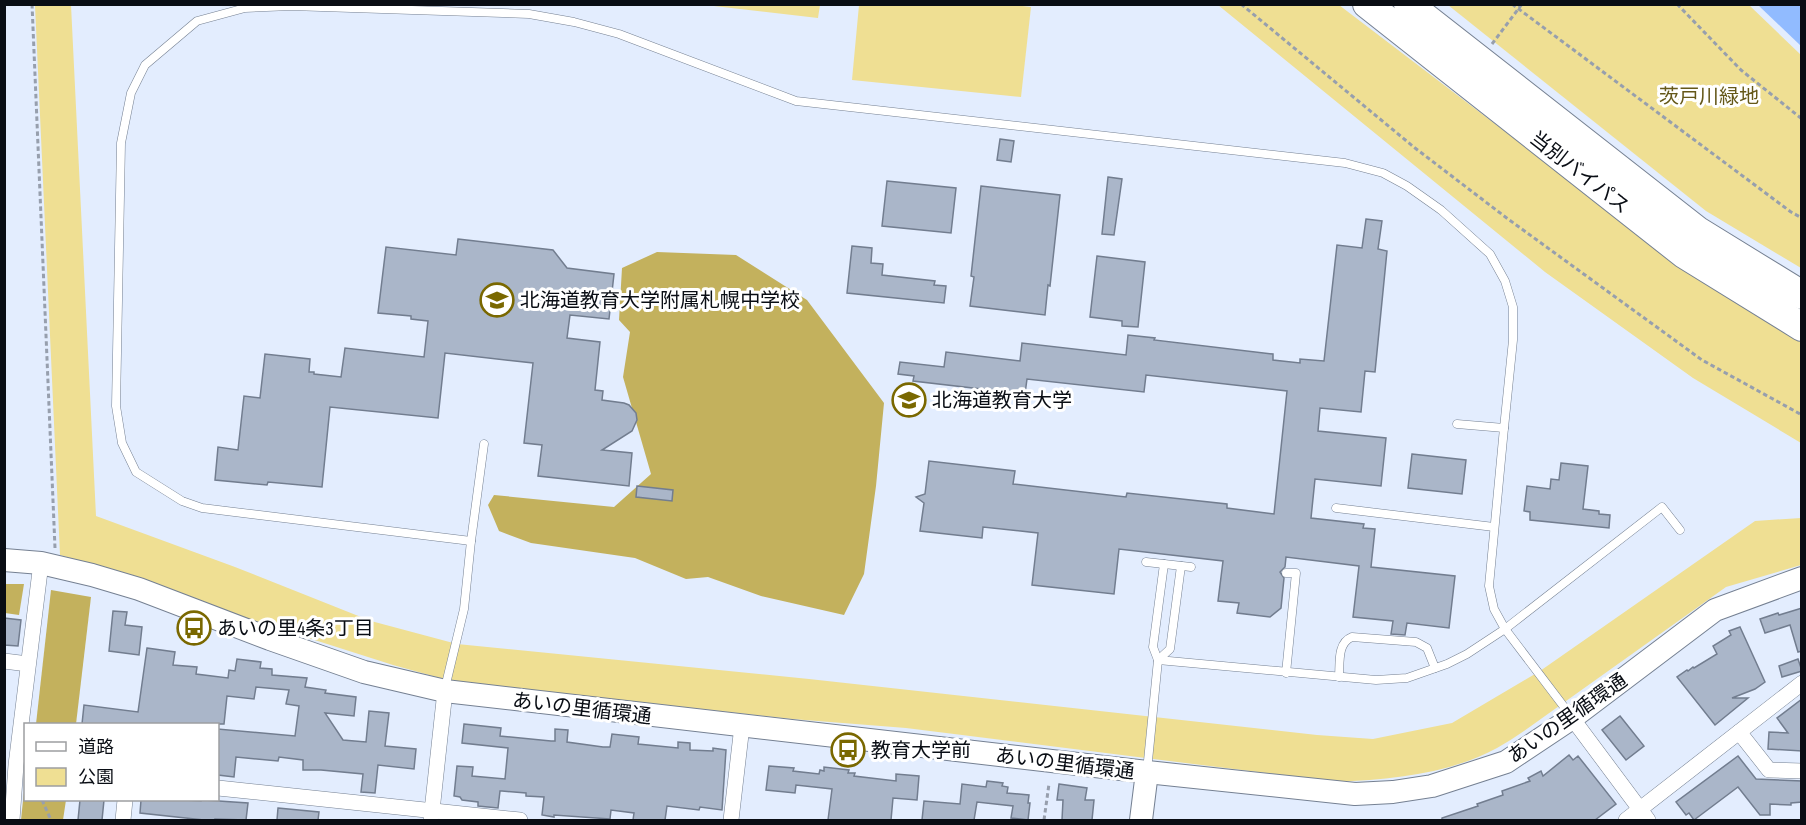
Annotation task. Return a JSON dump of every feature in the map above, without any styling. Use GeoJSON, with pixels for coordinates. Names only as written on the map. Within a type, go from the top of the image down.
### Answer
{"type":"FeatureCollection","features":[{"type":"Feature","properties":{"kind":"highway","name":"当別バイパス"},"geometry":{"type":"LineString","coordinates":[[1367,4],[1684,254],[1802,327]]}},
{"type":"Feature","properties":{"kind":"highway","name":"当別バイパス"},"geometry":{"type":"LineString","coordinates":[[1408,4],[1698,231],[1802,295]]}},
{"type":"Feature","properties":{"kind":"street","name":"あいの里循環通"},"geometry":{"type":"LineString","coordinates":[[4,560],[49,565],[92,575],[364,672],[445,691],[1355,794],[1393,792],[1432,786],[1506,762],[1572,718],[1715,610],[1802,578]]}},
{"type":"Feature","properties":{"kind":"street"},"geometry":{"type":"LineString","coordinates":[[12,820],[21,766],[28,664],[49,565]]}},
{"type":"Feature","properties":{"kind":"street"},"geometry":{"type":"LineString","coordinates":[[4,661],[28,664]]}},
{"type":"Feature","properties":{"kind":"street"},"geometry":{"type":"LineString","coordinates":[[1626,820],[1644,815],[1739,732],[1802,683]]}},
{"type":"Feature","properties":{"kind":"street"},"geometry":{"type":"LineString","coordinates":[[431,815],[445,691]]}},
{"type":"Feature","properties":{"kind":"street"},"geometry":{"type":"LineString","coordinates":[[1572,718],[1644,815]]}},
{"type":"Feature","properties":{"kind":"street"},"geometry":{"type":"LineString","coordinates":[[731,820],[742,726]]}},
{"type":"Feature","properties":{"kind":"street"},"geometry":{"type":"LineString","coordinates":[[1739,732],[1769,770],[1802,771]]}},
{"type":"Feature","properties":{"kind":"street"},"geometry":{"type":"LineString","coordinates":[[1141,820],[1147,772]]}},
{"type":"Feature","properties":{"kind":"street"},"geometry":{"type":"LineString","coordinates":[[219,788],[431,815],[520,820]]}},
{"type":"Feature","properties":{"kind":"street"},"geometry":{"type":"LineString","coordinates":[[123,820],[125,801]]}},
{"type":"Feature","properties":{"kind":"lane"},"geometry":{"type":"LineString","coordinates":[[471,542],[202,508],[182,501],[136,472],[122,443],[116,406],[121,143],[131,93],[145,65],[197,21],[245,8],[299,5],[528,14],[574,22],[619,34],[796,101],[1345,163],[1383,173],[1407,186],[1441,210],[1490,254],[1505,281],[1513,307],[1513,340],[1489,586],[1494,609],[1505,629],[1572,718]]}},
{"type":"Feature","properties":{"kind":"lane"},"geometry":{"type":"LineString","coordinates":[[1457,424],[1504,428]]}},
{"type":"Feature","properties":{"kind":"lane"},"geometry":{"type":"LineString","coordinates":[[445,691],[464,609],[484,444]]}},
{"type":"Feature","properties":{"kind":"lane"},"geometry":{"type":"LineString","coordinates":[[1158,660],[1376,680],[1407,678],[1467,654],[1505,629],[1662,507],[1680,530]]}},
{"type":"Feature","properties":{"kind":"lane"},"geometry":{"type":"LineString","coordinates":[[1336,508],[1494,527]]}},
{"type":"Feature","properties":{"kind":"lane"},"geometry":{"type":"LineString","coordinates":[[1146,562],[1191,567]]}},
{"type":"Feature","properties":{"kind":"lane"},"geometry":{"type":"LineString","coordinates":[[1147,772],[1158,660],[1153,647],[1164,564]]}},
{"type":"Feature","properties":{"kind":"lane"},"geometry":{"type":"LineString","coordinates":[[1158,660],[1170,649],[1181,566]]}},
{"type":"Feature","properties":{"kind":"lane"},"geometry":{"type":"LineString","coordinates":[[1286,573],[1296,573],[1286,673]]}},
{"type":"Feature","properties":{"kind":"lane"},"geometry":{"type":"LineString","coordinates":[[1158,608],[1175,610]]}},
{"type":"Feature","properties":{"kind":"lane"},"geometry":{"type":"LineString","coordinates":[[1339,677],[1342,645],[1352,636],[1416,642],[1427,648],[1435,668]]}},
{"type":"Feature","properties":{"kind":"path"},"geometry":{"type":"LineString","coordinates":[[32,4],[53,541],[49,565]]}},
{"type":"Feature","properties":{"kind":"path"},"geometry":{"type":"LineString","coordinates":[[1241,4],[1415,148],[1508,219],[1702,360],[1802,415]]}},
{"type":"Feature","properties":{"kind":"path"},"geometry":{"type":"LineString","coordinates":[[1512,4],[1802,218]]}},
{"type":"Feature","properties":{"kind":"path"},"geometry":{"type":"LineString","coordinates":[[1479,61],[1522,4]]}},
{"type":"Feature","properties":{"kind":"path"},"geometry":{"type":"LineString","coordinates":[[1677,4],[1741,70],[1802,119]]}},
{"type":"Feature","properties":{"kind":"path"},"geometry":{"type":"LineString","coordinates":[[1044,820],[1049,784]]}},
{"type":"Feature","properties":{"kind":"path"},"geometry":{"type":"LineString","coordinates":[[42,801],[51,820]]}},
{"type":"Feature","properties":{"kind":"green space"},"geometry":{"type":"Polygon","coordinates":[[[820,4],[818,18],[705,5],[820,4]]]}},
{"type":"Feature","properties":{"kind":"green space"},"geometry":{"type":"Polygon","coordinates":[[[1007,4],[1031,7],[1021,97],[852,80],[859,5],[1007,4]]]}},
{"type":"Feature","properties":{"kind":"green space"},"geometry":{"type":"Polygon","coordinates":[[[35,5],[71,5],[96,516],[235,567],[371,621],[457,644],[1373,739],[1452,723],[1540,671],[1755,521],[1801,518],[1801,565],[1726,587],[1497,748],[1438,770],[1358,781],[1337,782],[906,728],[792,719],[451,681],[393,665],[255,621],[133,576],[60,555],[35,5]]]}},
{"type":"Feature","properties":{"kind":"green space"},"geometry":{"type":"Polygon","coordinates":[[[1218,5],[1339,5],[1701,281],[1801,337],[1801,443],[1693,378],[1545,272],[1218,5]]]}},
{"type":"Feature","properties":{"kind":"green space","name":"茨戸川緑地"},"geometry":{"type":"Polygon","coordinates":[[[1448,5],[1749,5],[1801,55],[1801,268],[1706,211],[1448,5]]]}},
{"type":"Feature","properties":{"kind":"shaded area"},"geometry":{"type":"Polygon","coordinates":[[[657,252],[736,255],[807,300],[884,403],[864,574],[844,615],[761,596],[708,577],[686,579],[635,558],[531,543],[499,531],[488,505],[494,495],[614,507],[651,474],[623,377],[630,332],[619,320],[622,268],[657,252]]]}},
{"type":"Feature","properties":{"kind":"shaded area"},"geometry":{"type":"Polygon","coordinates":[[[5,584],[24,584],[19,615],[5,613],[5,584]]]}},
{"type":"Feature","properties":{"kind":"shaded area"},"geometry":{"type":"Polygon","coordinates":[[[51,590],[91,597],[76,723],[36,723],[51,590]]]}},
{"type":"Feature","properties":{"kind":"shaded area"},"geometry":{"type":"Polygon","coordinates":[[[24,791],[24,801],[66,801],[63,820],[21,820],[24,791]]]}},
{"type":"Feature","properties":{"kind":"water"},"geometry":{"type":"Polygon","coordinates":[[[1758,5],[1801,5],[1801,46],[1758,5]]]}},
{"type":"Feature","properties":{"kind":"building"},"geometry":{"type":"Polygon","coordinates":[[[1000,139],[1014,141],[1011,162],[997,160],[1000,139]]]}},
{"type":"Feature","properties":{"kind":"building"},"geometry":{"type":"Polygon","coordinates":[[[1108,177],[1122,179],[1114,235],[1102,234],[1108,177]]]}},
{"type":"Feature","properties":{"kind":"building"},"geometry":{"type":"Polygon","coordinates":[[[887,181],[956,188],[951,233],[882,226],[887,181]]]}},
{"type":"Feature","properties":{"kind":"building"},"geometry":{"type":"Polygon","coordinates":[[[981,186],[1060,195],[1045,315],[970,306],[981,186]]]}},
{"type":"Feature","properties":{"kind":"building"},"geometry":{"type":"Polygon","coordinates":[[[1366,219],[1382,221],[1378,249],[1387,251],[1375,372],[1365,371],[1361,412],[1320,408],[1318,431],[1386,438],[1381,486],[1315,479],[1311,518],[1364,524],[1363,528],[1375,529],[1371,567],[1455,576],[1449,628],[1407,623],[1405,635],[1391,634],[1393,621],[1353,617],[1359,566],[1286,557],[1285,567],[1280,572],[1284,578],[1281,608],[1270,617],[1237,613],[1239,603],[1218,601],[1223,561],[1119,549],[1114,594],[1032,585],[1038,533],[983,527],[982,538],[920,531],[924,503],[916,497],[925,494],[929,461],[1015,471],[1013,484],[1126,497],[1127,493],[1227,504],[1227,508],[1274,514],[1287,391],[1146,375],[1144,392],[1027,379],[1025,394],[913,381],[914,376],[898,374],[900,362],[944,367],[946,352],[1020,361],[1022,343],[1126,355],[1128,335],[1273,354],[1273,360],[1300,363],[1300,359],[1324,361],[1337,245],[1362,248],[1366,219]]]}},
{"type":"Feature","properties":{"kind":"building"},"geometry":{"type":"Polygon","coordinates":[[[458,239],[553,250],[567,268],[614,274],[609,319],[570,315],[567,338],[600,342],[595,390],[603,391],[602,400],[624,403],[636,413],[637,420],[632,431],[602,450],[632,453],[629,486],[538,476],[542,445],[524,443],[533,363],[445,353],[438,418],[330,407],[322,487],[215,480],[218,447],[238,450],[244,396],[260,398],[265,354],[310,359],[309,372],[341,377],[345,348],[424,357],[428,321],[411,319],[411,316],[378,313],[386,247],[456,255],[458,239]]]}},
{"type":"Feature","properties":{"kind":"building"},"geometry":{"type":"Polygon","coordinates":[[[852,246],[872,248],[871,263],[883,264],[882,275],[935,281],[934,285],[946,286],[944,303],[847,293],[852,246]]]}},
{"type":"Feature","properties":{"kind":"building"},"geometry":{"type":"Polygon","coordinates":[[[1097,256],[1145,262],[1138,327],[1122,326],[1122,321],[1090,317],[1097,256]]]}},
{"type":"Feature","properties":{"kind":"building"},"geometry":{"type":"Polygon","coordinates":[[[1412,454],[1466,460],[1462,494],[1408,488],[1412,454]]]}},
{"type":"Feature","properties":{"kind":"building"},"geometry":{"type":"Polygon","coordinates":[[[1561,463],[1588,466],[1583,509],[1610,515],[1609,528],[1530,520],[1530,512],[1524,511],[1527,486],[1550,489],[1551,479],[1559,480],[1561,463]]]}},
{"type":"Feature","properties":{"kind":"building"},"geometry":{"type":"Polygon","coordinates":[[[637,486],[673,490],[672,501],[636,497],[637,486]]]}},
{"type":"Feature","properties":{"kind":"building"},"geometry":{"type":"Polygon","coordinates":[[[1802,608],[1802,651],[1798,652],[1790,625],[1765,633],[1760,619],[1802,608]]]}},
{"type":"Feature","properties":{"kind":"building"},"geometry":{"type":"Polygon","coordinates":[[[113,611],[127,612],[125,625],[142,627],[139,655],[109,651],[113,611]]]}},
{"type":"Feature","properties":{"kind":"building"},"geometry":{"type":"Polygon","coordinates":[[[4,618],[21,620],[18,646],[4,645],[4,618]]]}},
{"type":"Feature","properties":{"kind":"building"},"geometry":{"type":"Polygon","coordinates":[[[1740,627],[1765,682],[1755,689],[1732,698],[1748,698],[1715,725],[1677,677],[1717,654],[1713,646],[1731,635],[1729,631],[1740,627]]]}},
{"type":"Feature","properties":{"kind":"building"},"geometry":{"type":"Polygon","coordinates":[[[147,648],[175,652],[173,665],[197,667],[196,674],[228,678],[229,670],[235,671],[237,659],[261,662],[260,668],[272,669],[272,675],[307,678],[305,687],[326,690],[325,693],[356,697],[354,716],[325,713],[343,740],[366,742],[369,711],[389,713],[385,746],[416,749],[414,769],[378,765],[375,793],[361,792],[363,774],[303,770],[303,760],[279,757],[278,761],[236,757],[234,777],[219,775],[219,729],[295,736],[299,706],[286,704],[289,690],[256,687],[254,699],[227,696],[224,724],[82,723],[84,705],[138,712],[147,648]]]}},
{"type":"Feature","properties":{"kind":"building"},"geometry":{"type":"Polygon","coordinates":[[[1798,659],[1802,671],[1782,677],[1779,666],[1798,659]]]}},
{"type":"Feature","properties":{"kind":"building"},"geometry":{"type":"Polygon","coordinates":[[[1802,699],[1802,751],[1768,749],[1769,732],[1788,733],[1777,718],[1802,699]]]}},
{"type":"Feature","properties":{"kind":"building"},"geometry":{"type":"Polygon","coordinates":[[[1620,716],[1644,746],[1626,760],[1602,730],[1620,716]]]}},
{"type":"Feature","properties":{"kind":"building"},"geometry":{"type":"Polygon","coordinates":[[[464,724],[501,728],[500,736],[551,741],[555,741],[555,729],[568,730],[567,742],[603,747],[610,747],[612,734],[639,737],[638,744],[678,748],[678,742],[690,743],[690,750],[713,751],[713,748],[726,750],[722,810],[667,806],[665,820],[633,820],[634,813],[611,810],[610,819],[554,815],[554,817],[542,815],[544,797],[502,791],[500,791],[498,808],[478,806],[478,802],[462,800],[454,796],[457,766],[473,767],[472,776],[505,779],[508,748],[462,743],[464,724]]]}},
{"type":"Feature","properties":{"kind":"building"},"geometry":{"type":"Polygon","coordinates":[[[1569,755],[1573,760],[1578,756],[1616,804],[1595,820],[1442,820],[1442,818],[1503,795],[1502,791],[1530,781],[1528,778],[1541,771],[1543,776],[1569,755]]]}},
{"type":"Feature","properties":{"kind":"building"},"geometry":{"type":"Polygon","coordinates":[[[1738,756],[1756,779],[1802,781],[1802,802],[1791,803],[1791,805],[1770,804],[1770,815],[1760,815],[1738,787],[1694,820],[1689,813],[1686,815],[1676,802],[1738,756]]]}},
{"type":"Feature","properties":{"kind":"building"},"geometry":{"type":"Polygon","coordinates":[[[769,766],[794,768],[793,771],[819,774],[820,770],[824,771],[824,767],[849,770],[848,773],[855,773],[854,776],[896,781],[896,774],[919,776],[917,800],[893,798],[891,820],[828,820],[832,789],[796,785],[795,793],[766,790],[769,766]]]}},
{"type":"Feature","properties":{"kind":"building"},"geometry":{"type":"Polygon","coordinates":[[[987,781],[1003,783],[1002,786],[1008,787],[1007,793],[1029,795],[1028,820],[1011,818],[1013,806],[977,802],[974,820],[922,820],[924,801],[960,804],[962,784],[986,787],[987,781]]]}},
{"type":"Feature","properties":{"kind":"building"},"geometry":{"type":"Polygon","coordinates":[[[1059,784],[1087,788],[1085,800],[1094,800],[1092,820],[1062,820],[1063,800],[1057,800],[1059,784]]]}},
{"type":"Feature","properties":{"kind":"building"},"geometry":{"type":"Polygon","coordinates":[[[80,801],[104,801],[102,820],[78,820],[80,801]]]}},
{"type":"Feature","properties":{"kind":"building"},"geometry":{"type":"Polygon","coordinates":[[[141,801],[248,803],[246,820],[204,820],[140,813],[141,801]]]}},
{"type":"Feature","properties":{"kind":"building"},"geometry":{"type":"Polygon","coordinates":[[[278,808],[319,812],[318,820],[277,820],[278,808]]]}},
{"type":"Feature","properties":{"kind":"place","name":"北海道教育大学附属札幌中学校"},"geometry":{"type":"Point","coordinates":[497,300]}},
{"type":"Feature","properties":{"kind":"place","name":"北海道教育大学"},"geometry":{"type":"Point","coordinates":[909,400]}},
{"type":"Feature","properties":{"kind":"place","name":"あいの里4条3丁目"},"geometry":{"type":"Point","coordinates":[194,628]}},
{"type":"Feature","properties":{"kind":"place","name":"教育大学前"},"geometry":{"type":"Point","coordinates":[848,750]}}]}
